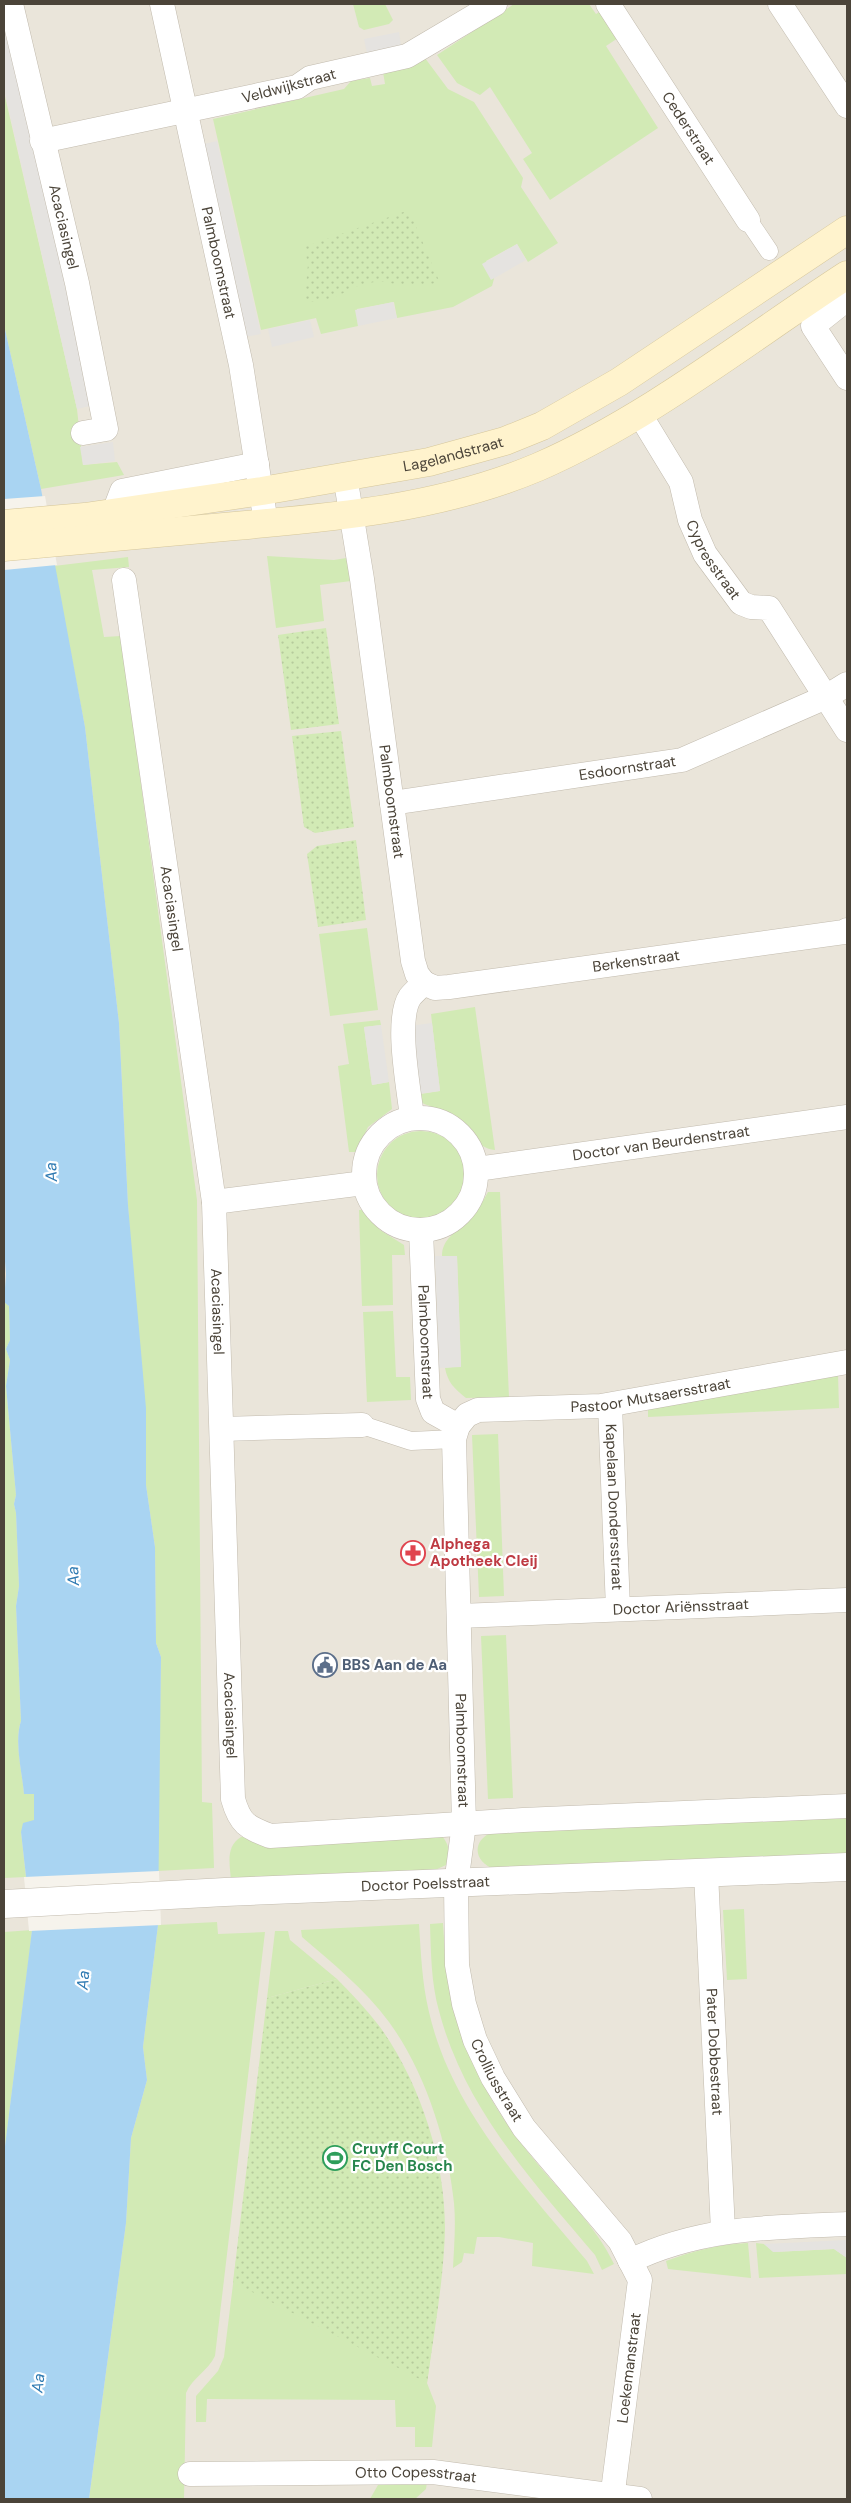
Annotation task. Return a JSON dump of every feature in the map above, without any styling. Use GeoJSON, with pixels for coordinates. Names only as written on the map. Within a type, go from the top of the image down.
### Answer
{"type":"FeatureCollection","features":[{"type":"Feature","properties":{"kind":"main road","name":"Lagelandstraat"},"geometry":{"type":"LineString","coordinates":[[4,547],[87,528],[118,502],[262,490],[429,462],[477,451],[542,426],[619,382],[847,230]]}},
{"type":"Feature","properties":{"kind":"main road","name":"Lagelandstraat"},"geometry":{"type":"LineString","coordinates":[[4,524],[87,528],[266,523],[350,515],[439,500],[486,486],[554,459],[639,413],[847,275]]}},
{"type":"Feature","properties":{"kind":"street","name":"Acaciasingel"},"geometry":{"type":"LineString","coordinates":[[11,4],[76,283],[106,429],[83,433]]}},
{"type":"Feature","properties":{"kind":"street","name":"Palmboomstraat"},"geometry":{"type":"LineString","coordinates":[[162,4],[241,365],[266,523]]}},
{"type":"Feature","properties":{"kind":"street","name":"Veldwijkstraat"},"geometry":{"type":"LineString","coordinates":[[42,141],[297,87],[310,78],[407,56],[495,4]]}},
{"type":"Feature","properties":{"kind":"street","name":"Cederstraat"},"geometry":{"type":"LineString","coordinates":[[608,4],[769,251]]}},
{"type":"Feature","properties":{"kind":"street"},"geometry":{"type":"LineString","coordinates":[[780,4],[847,106]]}},
{"type":"Feature","properties":{"kind":"street"},"geometry":{"type":"LineString","coordinates":[[847,299],[813,326],[847,378]]}},
{"type":"Feature","properties":{"kind":"street","name":"Cypresstraat"},"geometry":{"type":"LineString","coordinates":[[639,413],[681,482],[690,520],[705,554],[740,603],[751,607],[770,608],[847,730]]}},
{"type":"Feature","properties":{"kind":"street","name":"Lagelandstraat"},"geometry":{"type":"LineString","coordinates":[[118,502],[258,464]]}},
{"type":"Feature","properties":{"kind":"street","name":"Palmboomstraat"},"geometry":{"type":"LineString","coordinates":[[345,476],[362,579],[413,961],[417,974],[424,983]]}},
{"type":"Feature","properties":{"kind":"street","name":"Acaciasingel"},"geometry":{"type":"LineString","coordinates":[[124,580],[214,1202],[233,1799],[238,1814],[248,1828],[270,1836],[464,1824]]}},
{"type":"Feature","properties":{"kind":"street","name":"Esdoornstraat"},"geometry":{"type":"LineString","coordinates":[[392,803],[682,760],[826,697],[847,684]]}},
{"type":"Feature","properties":{"kind":"street","name":"Berkenstraat"},"geometry":{"type":"LineString","coordinates":[[424,983],[435,988],[449,987],[847,930]]}},
{"type":"Feature","properties":{"kind":"street"},"geometry":{"type":"LineString","coordinates":[[412,1117],[404,1020],[410,997],[424,983]]}},
{"type":"Feature","properties":{"kind":"street"},"geometry":{"type":"LineString","coordinates":[[412,1117],[435,1118],[456,1129],[470,1147],[477,1169],[475,1188],[468,1204],[462,1211],[455,1218],[439,1227],[421,1231],[401,1227],[384,1218],[370,1202],[364,1183],[364,1165],[369,1148],[380,1133],[394,1122],[412,1117]]}},
{"type":"Feature","properties":{"kind":"street","name":"Doctor van Beurdenstraat"},"geometry":{"type":"LineString","coordinates":[[477,1169],[847,1117]]}},
{"type":"Feature","properties":{"kind":"street"},"geometry":{"type":"LineString","coordinates":[[214,1202],[364,1183]]}},
{"type":"Feature","properties":{"kind":"street","name":"Palmboomstraat"},"geometry":{"type":"LineString","coordinates":[[421,1231],[428,1399],[433,1412],[456,1432],[458,1616],[464,1824],[456,1884]]}},
{"type":"Feature","properties":{"kind":"street","name":"Pastoor Mutsaersstraat"},"geometry":{"type":"LineString","coordinates":[[456,1432],[467,1415],[478,1410],[610,1405],[847,1362]]}},
{"type":"Feature","properties":{"kind":"street","name":"Kapelaan Dondersstraat"},"geometry":{"type":"LineString","coordinates":[[610,1405],[618,1609]]}},
{"type":"Feature","properties":{"kind":"street"},"geometry":{"type":"LineString","coordinates":[[222,1429],[362,1425],[411,1441],[456,1432]]}},
{"type":"Feature","properties":{"kind":"street","name":"Doctor Ariënsstraat"},"geometry":{"type":"LineString","coordinates":[[458,1616],[847,1600]]}},
{"type":"Feature","properties":{"kind":"street"},"geometry":{"type":"LineString","coordinates":[[464,1824],[847,1806]]}},
{"type":"Feature","properties":{"kind":"street","name":"Doctor Poelsstraat"},"geometry":{"type":"LineString","coordinates":[[4,1904],[188,1894],[847,1867]]}},
{"type":"Feature","properties":{"kind":"street","name":"Pater Dobbestraat"},"geometry":{"type":"LineString","coordinates":[[706,1873],[723,2231]]}},
{"type":"Feature","properties":{"kind":"street","name":"Crolliusstraat"},"geometry":{"type":"LineString","coordinates":[[456,1884],[457,1966],[464,2004],[475,2040],[493,2078],[524,2128],[625,2251]]}},
{"type":"Feature","properties":{"kind":"street"},"geometry":{"type":"LineString","coordinates":[[625,2251],[654,2249],[723,2231],[847,2224]]}},
{"type":"Feature","properties":{"kind":"street","name":"Loekemanstraat"},"geometry":{"type":"LineString","coordinates":[[612,2498],[640,2280],[625,2251]]}},
{"type":"Feature","properties":{"kind":"street","name":"Otto Copesstraat"},"geometry":{"type":"LineString","coordinates":[[190,2474],[433,2472],[612,2498],[640,2499]]}},
{"type":"Feature","properties":{"kind":"shaded area"},"geometry":{"type":"Polygon","coordinates":[[[4,4],[847,4],[847,2499],[4,2499],[4,4]]]}},
{"type":"Feature","properties":{"kind":"shaded area"},"geometry":{"type":"Polygon","coordinates":[[[4,12],[94,405],[77,409],[4,89],[4,12]]]}},
{"type":"Feature","properties":{"kind":"shaded area"},"geometry":{"type":"Polygon","coordinates":[[[399,32],[402,52],[368,58],[364,39],[399,32]]]}},
{"type":"Feature","properties":{"kind":"shaded area"},"geometry":{"type":"Polygon","coordinates":[[[217,141],[261,334],[244,337],[200,145],[217,141]]]}},
{"type":"Feature","properties":{"kind":"shaded area"},"geometry":{"type":"Polygon","coordinates":[[[517,244],[526,260],[491,280],[482,264],[517,244]]]}},
{"type":"Feature","properties":{"kind":"shaded area"},"geometry":{"type":"Polygon","coordinates":[[[393,302],[397,318],[358,326],[355,310],[393,302]]]}},
{"type":"Feature","properties":{"kind":"shaded area"},"geometry":{"type":"Polygon","coordinates":[[[310,320],[314,337],[272,347],[268,329],[310,320]]]}},
{"type":"Feature","properties":{"kind":"shaded area"},"geometry":{"type":"Polygon","coordinates":[[[113,442],[115,461],[83,465],[80,447],[113,442]]]}},
{"type":"Feature","properties":{"kind":"shaded area"},"geometry":{"type":"Polygon","coordinates":[[[432,1023],[440,1091],[417,1094],[409,1026],[432,1023]]]}},
{"type":"Feature","properties":{"kind":"shaded area"},"geometry":{"type":"Polygon","coordinates":[[[381,1025],[389,1082],[372,1085],[364,1027],[381,1025]]]}},
{"type":"Feature","properties":{"kind":"shaded area"},"geometry":{"type":"Polygon","coordinates":[[[435,1256],[457,1256],[461,1367],[439,1368],[435,1256]]]}},
{"type":"Feature","properties":{"kind":"shaded area"},"geometry":{"type":"Polygon","coordinates":[[[847,2240],[847,2258],[834,2249],[773,2252],[764,2244],[847,2240]]]}},
{"type":"Feature","properties":{"kind":"green space"},"geometry":{"type":"Polygon","coordinates":[[[353,4],[385,4],[393,20],[389,24],[364,30],[359,27],[353,4]]]}},
{"type":"Feature","properties":{"kind":"green space"},"geometry":{"type":"Polygon","coordinates":[[[514,4],[589,4],[596,14],[604,9],[621,36],[606,46],[658,128],[550,200],[523,159],[532,153],[490,87],[480,95],[457,83],[437,55],[514,4]]]}},
{"type":"Feature","properties":{"kind":"green space"},"geometry":{"type":"Polygon","coordinates":[[[422,54],[448,89],[474,102],[523,178],[521,187],[558,243],[528,262],[517,244],[486,261],[495,275],[492,286],[453,307],[397,318],[394,302],[357,309],[358,326],[321,334],[316,318],[261,330],[213,119],[344,89],[351,81],[370,78],[372,86],[385,84],[383,72],[422,54]]]}},
{"type":"Feature","properties":{"kind":"green space"},"geometry":{"type":"Polygon","coordinates":[[[4,92],[77,409],[83,465],[117,462],[124,475],[41,489],[4,325],[4,92]]]}},
{"type":"Feature","properties":{"kind":"green space"},"geometry":{"type":"Polygon","coordinates":[[[409,210],[440,283],[406,286],[379,281],[360,285],[329,300],[308,302],[305,297],[308,264],[304,247],[409,210]]]}},
{"type":"Feature","properties":{"kind":"green space"},"geometry":{"type":"Polygon","coordinates":[[[267,556],[334,560],[346,558],[351,581],[320,585],[324,621],[276,628],[267,556]]]}},
{"type":"Feature","properties":{"kind":"green space"},"geometry":{"type":"Polygon","coordinates":[[[128,557],[129,567],[92,570],[104,637],[121,636],[197,1200],[202,1802],[212,1803],[214,1868],[157,1871],[161,1657],[156,1643],[155,1547],[146,1485],[128,1205],[119,1023],[85,727],[54,566],[128,557]]]}},
{"type":"Feature","properties":{"kind":"green space"},"geometry":{"type":"Polygon","coordinates":[[[326,628],[339,724],[291,730],[278,635],[326,628]]]}},
{"type":"Feature","properties":{"kind":"green space"},"geometry":{"type":"Polygon","coordinates":[[[341,731],[354,827],[315,833],[304,827],[292,736],[341,731]]]}},
{"type":"Feature","properties":{"kind":"green space"},"geometry":{"type":"Polygon","coordinates":[[[356,840],[366,920],[318,927],[307,854],[317,846],[356,840]]]}},
{"type":"Feature","properties":{"kind":"green space"},"geometry":{"type":"Polygon","coordinates":[[[367,928],[378,1010],[330,1016],[319,934],[367,928]]]}},
{"type":"Feature","properties":{"kind":"green space"},"geometry":{"type":"Polygon","coordinates":[[[475,1007],[495,1150],[479,1143],[464,1126],[450,1116],[422,1103],[421,1094],[440,1091],[431,1014],[475,1007]]]}},
{"type":"Feature","properties":{"kind":"green space"},"geometry":{"type":"Polygon","coordinates":[[[380,1020],[381,1025],[364,1027],[372,1085],[389,1082],[392,1109],[368,1127],[356,1152],[349,1152],[338,1066],[349,1064],[343,1024],[380,1020]]]}},
{"type":"Feature","properties":{"kind":"green space"},"geometry":{"type":"Polygon","coordinates":[[[421,1131],[438,1134],[446,1138],[458,1150],[462,1158],[465,1175],[462,1192],[458,1200],[446,1212],[438,1216],[421,1219],[404,1216],[396,1212],[384,1200],[380,1192],[377,1175],[380,1158],[384,1150],[396,1138],[404,1134],[421,1131]]]}},
{"type":"Feature","properties":{"kind":"green space"},"geometry":{"type":"Polygon","coordinates":[[[488,1192],[500,1192],[509,1397],[466,1398],[452,1385],[445,1368],[461,1366],[457,1256],[442,1256],[447,1240],[473,1215],[488,1192]]]}},
{"type":"Feature","properties":{"kind":"green space"},"geometry":{"type":"Polygon","coordinates":[[[359,1210],[362,1210],[380,1230],[404,1245],[405,1255],[392,1255],[393,1305],[362,1306],[359,1210]]]}},
{"type":"Feature","properties":{"kind":"green space"},"geometry":{"type":"Polygon","coordinates":[[[4,1302],[9,1306],[10,1340],[6,1349],[10,1360],[6,1386],[16,1495],[14,1504],[19,1586],[16,1606],[21,1721],[18,1747],[24,1794],[34,1793],[34,1820],[21,1832],[26,1877],[4,1878],[4,1302]]]}},
{"type":"Feature","properties":{"kind":"green space"},"geometry":{"type":"Polygon","coordinates":[[[393,1311],[396,1377],[410,1377],[411,1400],[367,1402],[363,1312],[393,1311]]]}},
{"type":"Feature","properties":{"kind":"green space"},"geometry":{"type":"Polygon","coordinates":[[[838,1374],[839,1408],[648,1417],[648,1407],[838,1374]]]}},
{"type":"Feature","properties":{"kind":"green space"},"geometry":{"type":"Polygon","coordinates":[[[498,1434],[504,1596],[479,1597],[472,1435],[498,1434]]]}},
{"type":"Feature","properties":{"kind":"green space"},"geometry":{"type":"Polygon","coordinates":[[[506,1635],[513,1798],[488,1799],[481,1636],[506,1635]]]}},
{"type":"Feature","properties":{"kind":"green space"},"geometry":{"type":"Polygon","coordinates":[[[847,1817],[847,1853],[494,1869],[483,1862],[478,1852],[480,1842],[490,1833],[847,1817]]]}},
{"type":"Feature","properties":{"kind":"green space"},"geometry":{"type":"Polygon","coordinates":[[[441,1835],[448,1845],[448,1856],[446,1865],[435,1870],[231,1881],[231,1851],[236,1841],[241,1837],[441,1835]]]}},
{"type":"Feature","properties":{"kind":"green space"},"geometry":{"type":"Polygon","coordinates":[[[744,1909],[747,1979],[727,1980],[723,1910],[744,1909]]]}},
{"type":"Feature","properties":{"kind":"green space"},"geometry":{"type":"Polygon","coordinates":[[[217,1922],[218,1934],[265,1932],[215,2356],[186,2393],[184,2499],[89,2499],[126,2223],[131,2138],[147,2080],[143,2047],[158,1925],[217,1922]]]}},
{"type":"Feature","properties":{"kind":"green space"},"geometry":{"type":"Polygon","coordinates":[[[443,1923],[451,1990],[458,2021],[468,2051],[496,2107],[514,2134],[589,2224],[607,2250],[614,2264],[602,2270],[595,2255],[525,2171],[503,2141],[465,2079],[450,2046],[434,1989],[430,1924],[443,1923]]]}},
{"type":"Feature","properties":{"kind":"green space"},"geometry":{"type":"Polygon","coordinates":[[[419,1924],[423,1979],[429,2012],[440,2048],[454,2081],[472,2114],[493,2145],[539,2205],[587,2261],[594,2274],[532,2266],[533,2243],[499,2237],[477,2237],[474,2254],[464,2253],[462,2262],[453,2268],[455,2219],[451,2180],[440,2132],[424,2085],[402,2041],[380,2010],[348,1977],[302,1937],[301,1930],[419,1924]]]}},
{"type":"Feature","properties":{"kind":"green space"},"geometry":{"type":"Polygon","coordinates":[[[32,1930],[30,1949],[4,2154],[4,1932],[32,1930]]]}},
{"type":"Feature","properties":{"kind":"green space"},"geometry":{"type":"Polygon","coordinates":[[[275,1931],[288,1931],[290,1940],[337,1979],[267,1998],[275,1931]]]}},
{"type":"Feature","properties":{"kind":"green space"},"geometry":{"type":"Polygon","coordinates":[[[337,1979],[380,2027],[394,2049],[418,2097],[435,2149],[444,2202],[445,2228],[441,2286],[427,2383],[233,2282],[267,1998],[337,1979]]]}},
{"type":"Feature","properties":{"kind":"green space"},"geometry":{"type":"Polygon","coordinates":[[[748,2243],[751,2278],[668,2269],[666,2261],[686,2254],[716,2246],[748,2243]]]}},
{"type":"Feature","properties":{"kind":"green space"},"geometry":{"type":"Polygon","coordinates":[[[756,2243],[764,2244],[774,2252],[834,2249],[847,2258],[847,2274],[759,2278],[756,2243]]]}},
{"type":"Feature","properties":{"kind":"green space"},"geometry":{"type":"Polygon","coordinates":[[[236,2260],[440,2286],[427,2383],[436,2406],[432,2447],[415,2447],[415,2427],[396,2427],[395,2400],[207,2399],[206,2422],[196,2422],[196,2396],[218,2371],[224,2357],[236,2260]]]}},
{"type":"Feature","properties":{"kind":"green space"},"geometry":{"type":"Polygon","coordinates":[[[383,2481],[427,2482],[426,2489],[415,2499],[370,2499],[378,2485],[383,2481]]]}},
{"type":"Feature","properties":{"kind":"water","name":"Aa"},"geometry":{"type":"Polygon","coordinates":[[[4,325],[41,489],[85,727],[119,1023],[128,1205],[146,1408],[146,1485],[155,1547],[156,1643],[161,1657],[158,1925],[143,2047],[147,2080],[131,2138],[126,2223],[89,2499],[4,2499],[4,2154],[32,1930],[21,1832],[23,1823],[34,1820],[34,1794],[24,1794],[18,1747],[21,1721],[16,1606],[19,1586],[14,1504],[16,1495],[6,1386],[10,1360],[6,1349],[10,1340],[9,1306],[4,1302],[6,1274],[4,1249],[4,325]]]}},
{"type":"Feature","properties":{"kind":"pier"},"geometry":{"type":"Polygon","coordinates":[[[45,496],[57,565],[4,570],[4,499],[45,496]]]}},
{"type":"Feature","properties":{"kind":"pier"},"geometry":{"type":"Polygon","coordinates":[[[159,1871],[161,1925],[29,1931],[24,1877],[159,1871]]]}},
{"type":"Feature","properties":{"kind":"place","name":"Alphega Apotheek Cleij"},"geometry":{"type":"Point","coordinates":[413,1553]}},
{"type":"Feature","properties":{"kind":"place","name":"BBS Aan de Aa"},"geometry":{"type":"Point","coordinates":[325,1665]}},
{"type":"Feature","properties":{"kind":"place","name":"Cruyff Court FC Den Bosch"},"geometry":{"type":"Point","coordinates":[335,2158]}}]}
